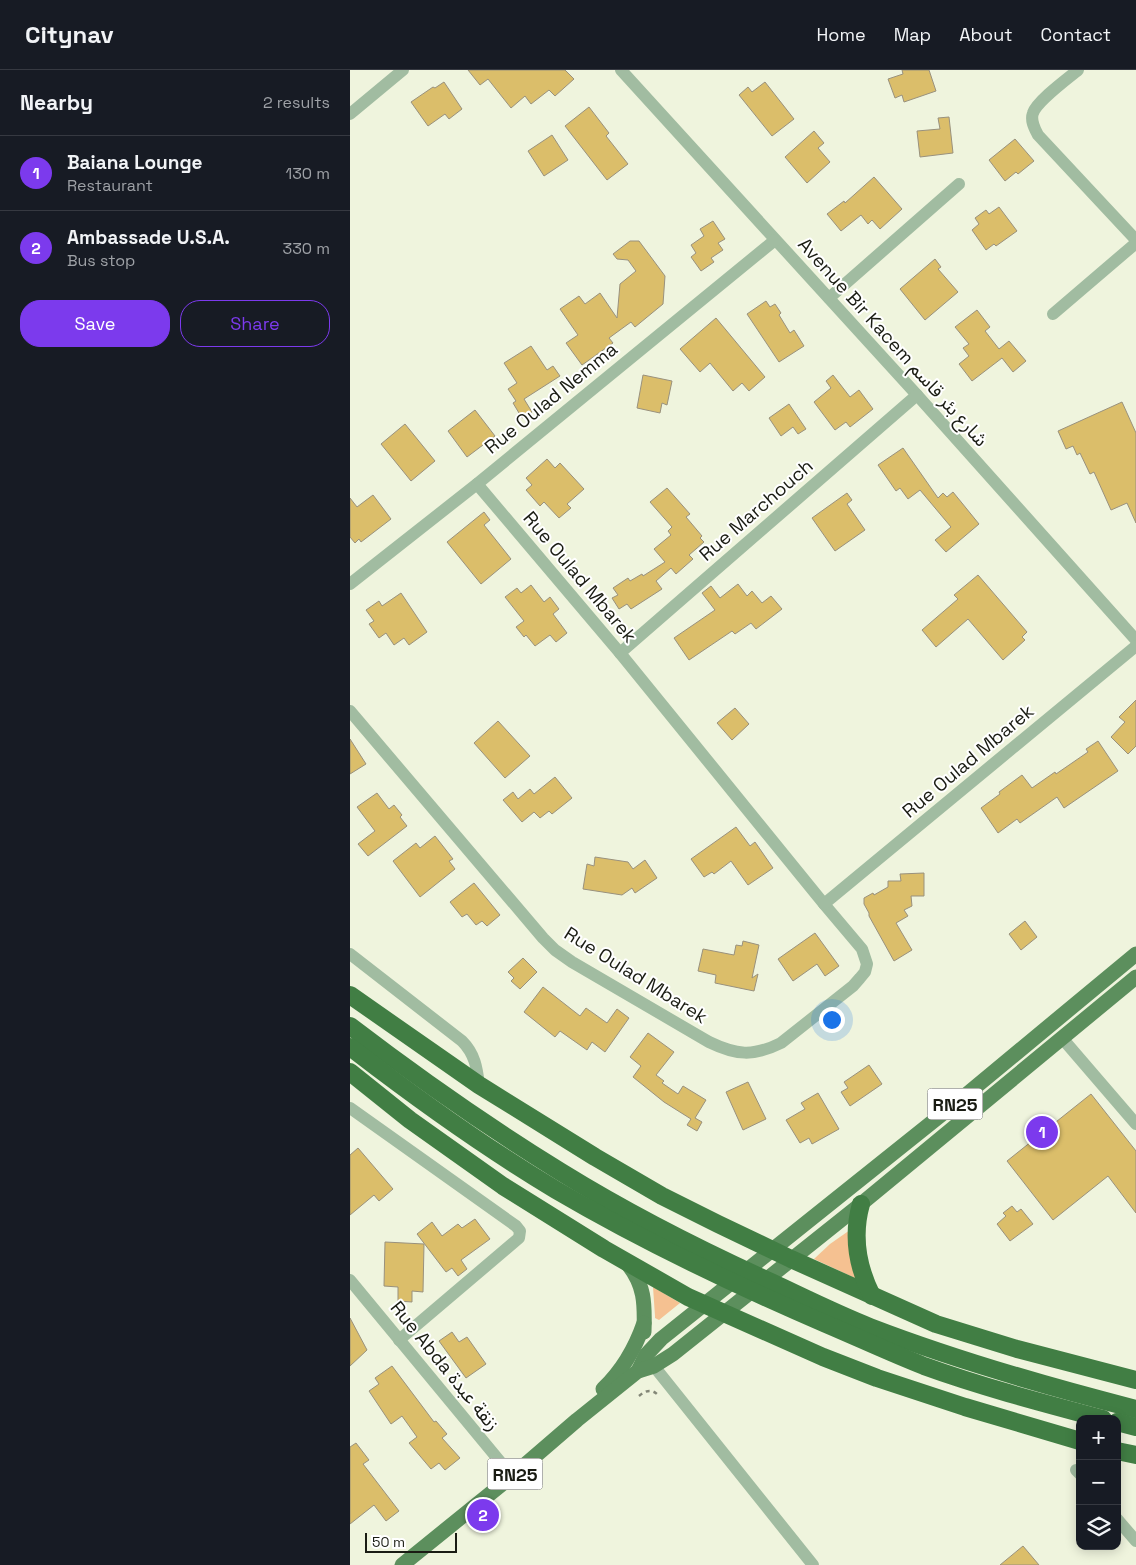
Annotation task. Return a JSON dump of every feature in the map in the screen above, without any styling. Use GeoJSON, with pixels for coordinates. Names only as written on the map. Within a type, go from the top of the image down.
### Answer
{"type":"FeatureCollection","features":[{"type":"Feature","properties":{"kind":"highway"},"geometry":{"type":"LineString","coordinates":[[350,995],[479,1085],[595,1157],[662,1196],[718,1224],[766,1254],[791,1259],[936,1324],[1017,1349],[1136,1380]]}},
{"type":"Feature","properties":{"kind":"highway"},"geometry":{"type":"LineString","coordinates":[[350,1026],[454,1102],[554,1168],[617,1205],[732,1264],[867,1326],[942,1353],[1030,1380],[1136,1409]]}},
{"type":"Feature","properties":{"kind":"highway"},"geometry":{"type":"LineString","coordinates":[[350,1047],[438,1112],[507,1159],[611,1221],[695,1265],[786,1307],[923,1365],[1029,1400],[1087,1415]]}},
{"type":"Feature","properties":{"kind":"highway"},"geometry":{"type":"LineString","coordinates":[[350,1072],[452,1151],[555,1220],[688,1297],[710,1299],[823,1356],[877,1378],[1076,1441]]}},
{"type":"Feature","properties":{"kind":"highway"},"geometry":{"type":"LineString","coordinates":[[861,1204],[856,1228],[857,1250],[862,1274],[872,1296]]}},
{"type":"Feature","properties":{"kind":"highway"},"geometry":{"type":"LineString","coordinates":[[1121,1423],[1136,1427]]}},
{"type":"Feature","properties":{"kind":"highway"},"geometry":{"type":"LineString","coordinates":[[1121,1452],[1136,1455]]}},
{"type":"Feature","properties":{"kind":"main road","name":"RN25"},"geometry":{"type":"LineString","coordinates":[[650,1361],[661,1339],[953,1105],[1136,954]]}},
{"type":"Feature","properties":{"kind":"main road","name":"RN25"},"geometry":{"type":"LineString","coordinates":[[402,1565],[650,1361],[673,1354],[861,1204],[1136,977]]}},
{"type":"Feature","properties":{"kind":"main road"},"geometry":{"type":"LineString","coordinates":[[626,1262],[635,1274],[641,1287],[644,1305],[644,1346],[650,1361]]}},
{"type":"Feature","properties":{"kind":"main road"},"geometry":{"type":"LineString","coordinates":[[577,1420],[585,1405],[619,1372],[638,1341],[644,1323]]}},
{"type":"Feature","properties":{"kind":"street"},"geometry":{"type":"LineString","coordinates":[[350,114],[403,70]]}},
{"type":"Feature","properties":{"kind":"street","name":"Avenue Bir Kacem شارع بئر قاسم"},"geometry":{"type":"LineString","coordinates":[[621,70],[917,395],[1136,640]]}},
{"type":"Feature","properties":{"kind":"street"},"geometry":{"type":"LineString","coordinates":[[1053,314],[1136,242],[1038,136],[1032,124],[1032,114],[1038,105],[1078,70]]}},
{"type":"Feature","properties":{"kind":"street"},"geometry":{"type":"LineString","coordinates":[[829,298],[959,184]]}},
{"type":"Feature","properties":{"kind":"street","name":"Rue Oulad Nemma"},"geometry":{"type":"LineString","coordinates":[[350,584],[477,484],[775,240]]}},
{"type":"Feature","properties":{"kind":"street","name":"Rue Marchouch"},"geometry":{"type":"LineString","coordinates":[[620,653],[917,395]]}},
{"type":"Feature","properties":{"kind":"street","name":"Rue Oulad Mbarek"},"geometry":{"type":"LineString","coordinates":[[350,711],[555,950],[572,962],[709,1042],[739,1053],[755,1053],[769,1049],[781,1043],[853,986],[865,972],[867,964],[862,949],[620,653],[477,484]]}},
{"type":"Feature","properties":{"kind":"street","name":"Rue Oulad Mbarek"},"geometry":{"type":"LineString","coordinates":[[824,904],[1136,646]]}},
{"type":"Feature","properties":{"kind":"street"},"geometry":{"type":"LineString","coordinates":[[350,954],[462,1041],[476,1061],[479,1085]]}},
{"type":"Feature","properties":{"kind":"street"},"geometry":{"type":"LineString","coordinates":[[1062,1038],[1136,1124]]}},
{"type":"Feature","properties":{"kind":"street"},"geometry":{"type":"LineString","coordinates":[[350,1108],[516,1226],[520,1231],[519,1238],[399,1340]]}},
{"type":"Feature","properties":{"kind":"street","name":"Rue Abda زنقة عبدة"},"geometry":{"type":"LineString","coordinates":[[350,1280],[512,1476]]}},
{"type":"Feature","properties":{"kind":"street"},"geometry":{"type":"LineString","coordinates":[[650,1361],[813,1565]]}},
{"type":"Feature","properties":{"kind":"street"},"geometry":{"type":"LineString","coordinates":[[1121,1524],[1136,1541]]}},
{"type":"Feature","properties":{"kind":"path"},"geometry":{"type":"LineString","coordinates":[[639,1396],[651,1390],[658,1395]]}},
{"type":"Feature","properties":{"kind":"shaded area"},"geometry":{"type":"Polygon","coordinates":[[[850,1230],[857,1279],[814,1259],[830,1244],[850,1230]]]}},
{"type":"Feature","properties":{"kind":"shaded area"},"geometry":{"type":"Polygon","coordinates":[[[653,1287],[680,1303],[659,1320],[655,1318],[653,1287]]]}},
{"type":"Feature","properties":{"kind":"building"},"geometry":{"type":"Polygon","coordinates":[[[468,70],[565,70],[574,79],[555,96],[549,90],[531,104],[525,96],[511,108],[488,79],[480,85],[468,70]]]}},
{"type":"Feature","properties":{"kind":"building"},"geometry":{"type":"Polygon","coordinates":[[[902,70],[929,70],[936,91],[904,102],[902,95],[895,98],[888,79],[903,74],[902,70]]]}},
{"type":"Feature","properties":{"kind":"building"},"geometry":{"type":"Polygon","coordinates":[[[444,82],[462,109],[449,119],[445,114],[428,126],[411,102],[444,82]]]}},
{"type":"Feature","properties":{"kind":"building"},"geometry":{"type":"Polygon","coordinates":[[[765,82],[794,119],[772,136],[739,95],[748,87],[752,92],[765,82]]]}},
{"type":"Feature","properties":{"kind":"building"},"geometry":{"type":"Polygon","coordinates":[[[589,107],[609,133],[606,136],[628,164],[607,180],[565,126],[589,107]]]}},
{"type":"Feature","properties":{"kind":"building"},"geometry":{"type":"Polygon","coordinates":[[[949,117],[953,153],[920,157],[917,131],[940,129],[938,118],[949,117]]]}},
{"type":"Feature","properties":{"kind":"building"},"geometry":{"type":"Polygon","coordinates":[[[814,131],[824,143],[818,148],[830,162],[807,183],[785,157],[814,131]]]}},
{"type":"Feature","properties":{"kind":"building"},"geometry":{"type":"Polygon","coordinates":[[[552,135],[568,160],[544,176],[528,151],[552,135]]]}},
{"type":"Feature","properties":{"kind":"building"},"geometry":{"type":"Polygon","coordinates":[[[1015,139],[1034,161],[1018,174],[1016,172],[1005,181],[989,160],[1015,139]]]}},
{"type":"Feature","properties":{"kind":"building"},"geometry":{"type":"Polygon","coordinates":[[[874,177],[902,209],[880,229],[872,220],[868,224],[861,215],[841,231],[827,214],[844,201],[845,203],[874,177]]]}},
{"type":"Feature","properties":{"kind":"building"},"geometry":{"type":"Polygon","coordinates":[[[999,207],[1017,231],[996,246],[994,244],[986,250],[972,230],[979,224],[975,218],[986,210],[989,214],[999,207]]]}},
{"type":"Feature","properties":{"kind":"building"},"geometry":{"type":"Polygon","coordinates":[[[713,221],[725,239],[718,243],[723,250],[711,258],[714,262],[701,271],[691,257],[696,253],[691,245],[704,236],[700,229],[713,221]]]}},
{"type":"Feature","properties":{"kind":"building"},"geometry":{"type":"Polygon","coordinates":[[[630,241],[639,241],[665,276],[663,304],[635,327],[631,322],[609,338],[613,343],[582,365],[566,343],[578,335],[560,309],[579,296],[585,304],[600,293],[617,318],[620,284],[636,271],[628,260],[617,259],[613,254],[630,241]]]}},
{"type":"Feature","properties":{"kind":"building"},"geometry":{"type":"Polygon","coordinates":[[[935,259],[941,267],[938,269],[958,292],[925,320],[900,289],[935,259]]]}},
{"type":"Feature","properties":{"kind":"building"},"geometry":{"type":"Polygon","coordinates":[[[766,301],[770,307],[775,304],[781,313],[779,315],[790,333],[794,330],[804,346],[779,362],[747,314],[766,301]]]}},
{"type":"Feature","properties":{"kind":"building"},"geometry":{"type":"Polygon","coordinates":[[[977,310],[990,327],[985,331],[999,349],[1009,341],[1026,361],[1013,372],[1002,358],[972,381],[959,364],[969,356],[963,348],[969,344],[955,327],[977,310]]]}},
{"type":"Feature","properties":{"kind":"building"},"geometry":{"type":"Polygon","coordinates":[[[716,318],[765,377],[749,391],[742,383],[733,391],[710,363],[700,372],[680,349],[716,318]]]}},
{"type":"Feature","properties":{"kind":"building"},"geometry":{"type":"Polygon","coordinates":[[[531,346],[547,370],[553,366],[560,376],[524,399],[532,412],[522,418],[513,403],[516,401],[508,389],[517,383],[504,363],[531,346]]]}},
{"type":"Feature","properties":{"kind":"building"},"geometry":{"type":"Polygon","coordinates":[[[643,375],[672,381],[667,405],[662,403],[660,413],[637,408],[643,375]]]}},
{"type":"Feature","properties":{"kind":"building"},"geometry":{"type":"Polygon","coordinates":[[[833,375],[850,397],[859,390],[873,409],[850,427],[846,422],[835,430],[814,402],[831,388],[826,381],[833,375]]]}},
{"type":"Feature","properties":{"kind":"building"},"geometry":{"type":"Polygon","coordinates":[[[1122,402],[1136,433],[1136,523],[1127,503],[1111,510],[1094,472],[1090,474],[1080,453],[1077,455],[1073,446],[1066,449],[1058,431],[1122,402]]]}},
{"type":"Feature","properties":{"kind":"building"},"geometry":{"type":"Polygon","coordinates":[[[789,404],[806,429],[798,434],[793,427],[781,436],[769,418],[789,404]]]}},
{"type":"Feature","properties":{"kind":"building"},"geometry":{"type":"Polygon","coordinates":[[[475,410],[495,436],[467,457],[448,431],[475,410]]]}},
{"type":"Feature","properties":{"kind":"building"},"geometry":{"type":"Polygon","coordinates":[[[405,424],[435,461],[411,481],[381,444],[405,424]]]}},
{"type":"Feature","properties":{"kind":"building"},"geometry":{"type":"Polygon","coordinates":[[[903,448],[938,498],[943,493],[947,497],[953,492],[979,524],[946,552],[935,540],[951,527],[920,490],[908,499],[900,488],[896,491],[878,465],[903,448]]]}},
{"type":"Feature","properties":{"kind":"building"},"geometry":{"type":"Polygon","coordinates":[[[547,459],[555,468],[560,463],[584,489],[567,504],[571,508],[559,518],[544,502],[540,506],[526,490],[532,485],[526,478],[547,459]]]}},
{"type":"Feature","properties":{"kind":"building"},"geometry":{"type":"Polygon","coordinates":[[[667,488],[690,514],[686,517],[702,536],[700,538],[704,542],[689,555],[693,559],[676,574],[671,568],[656,581],[662,589],[631,609],[627,604],[619,609],[612,598],[618,595],[613,588],[628,578],[630,581],[642,574],[643,576],[665,562],[654,549],[671,535],[668,531],[672,527],[650,502],[667,488]]]}},
{"type":"Feature","properties":{"kind":"building"},"geometry":{"type":"Polygon","coordinates":[[[847,493],[852,500],[847,504],[865,530],[835,551],[812,518],[847,493]]]}},
{"type":"Feature","properties":{"kind":"building"},"geometry":{"type":"Polygon","coordinates":[[[373,495],[391,519],[361,542],[359,539],[355,543],[350,537],[350,498],[357,507],[373,495]]]}},
{"type":"Feature","properties":{"kind":"building"},"geometry":{"type":"Polygon","coordinates":[[[484,512],[490,520],[484,525],[511,559],[481,584],[447,542],[484,512]]]}},
{"type":"Feature","properties":{"kind":"building"},"geometry":{"type":"Polygon","coordinates":[[[978,575],[1027,632],[1022,637],[1025,640],[1003,660],[968,619],[936,647],[922,630],[958,599],[954,595],[978,575]]]}},
{"type":"Feature","properties":{"kind":"building"},"geometry":{"type":"Polygon","coordinates":[[[738,584],[747,596],[752,591],[762,603],[771,596],[782,609],[756,629],[751,623],[735,634],[732,631],[689,660],[674,638],[715,610],[702,593],[711,586],[720,598],[738,584]]]}},
{"type":"Feature","properties":{"kind":"building"},"geometry":{"type":"Polygon","coordinates":[[[531,585],[544,602],[550,597],[559,609],[553,614],[567,633],[556,642],[550,635],[535,646],[516,627],[524,621],[505,597],[517,588],[521,593],[531,585]]]}},
{"type":"Feature","properties":{"kind":"building"},"geometry":{"type":"Polygon","coordinates":[[[401,593],[427,632],[409,645],[404,638],[394,645],[386,633],[379,638],[369,624],[374,621],[366,610],[379,601],[382,606],[401,593]]]}},
{"type":"Feature","properties":{"kind":"building"},"geometry":{"type":"Polygon","coordinates":[[[1136,700],[1136,746],[1128,754],[1111,737],[1125,722],[1119,717],[1136,700]]]}},
{"type":"Feature","properties":{"kind":"building"},"geometry":{"type":"Polygon","coordinates":[[[735,708],[749,724],[732,740],[717,723],[735,708]]]}},
{"type":"Feature","properties":{"kind":"building"},"geometry":{"type":"Polygon","coordinates":[[[498,721],[530,756],[505,778],[474,743],[498,721]]]}},
{"type":"Feature","properties":{"kind":"building"},"geometry":{"type":"Polygon","coordinates":[[[350,739],[366,764],[350,774],[350,739]]]}},
{"type":"Feature","properties":{"kind":"building"},"geometry":{"type":"Polygon","coordinates":[[[1098,741],[1118,771],[1064,808],[1057,797],[1020,823],[1017,819],[998,833],[981,808],[1022,775],[1032,788],[1088,752],[1086,749],[1098,741]]]}},
{"type":"Feature","properties":{"kind":"building"},"geometry":{"type":"Polygon","coordinates":[[[555,777],[572,798],[552,814],[549,811],[540,818],[534,812],[522,822],[503,800],[513,792],[518,799],[530,789],[534,794],[555,777]]]}},
{"type":"Feature","properties":{"kind":"building"},"geometry":{"type":"Polygon","coordinates":[[[377,793],[389,809],[394,805],[402,815],[400,817],[407,826],[368,856],[358,844],[375,831],[357,807],[377,793]]]}},
{"type":"Feature","properties":{"kind":"building"},"geometry":{"type":"Polygon","coordinates":[[[736,827],[750,846],[755,842],[773,868],[748,885],[731,861],[714,874],[712,872],[704,877],[691,859],[736,827]]]}},
{"type":"Feature","properties":{"kind":"building"},"geometry":{"type":"Polygon","coordinates":[[[435,836],[453,859],[449,861],[455,869],[420,897],[393,861],[416,843],[420,848],[435,836]]]}},
{"type":"Feature","properties":{"kind":"building"},"geometry":{"type":"Polygon","coordinates":[[[595,857],[628,862],[633,869],[645,860],[657,878],[635,893],[632,888],[622,895],[583,889],[587,864],[594,866],[595,857]]]}},
{"type":"Feature","properties":{"kind":"building"},"geometry":{"type":"Polygon","coordinates":[[[924,873],[924,896],[911,896],[912,906],[904,910],[908,916],[896,923],[912,950],[894,961],[869,916],[864,904],[864,898],[888,887],[888,881],[901,881],[900,874],[924,873]]]}},
{"type":"Feature","properties":{"kind":"building"},"geometry":{"type":"Polygon","coordinates":[[[474,883],[500,915],[487,926],[482,921],[476,925],[467,914],[462,917],[450,902],[474,883]]]}},
{"type":"Feature","properties":{"kind":"building"},"geometry":{"type":"Polygon","coordinates":[[[1025,921],[1037,937],[1021,950],[1009,934],[1025,921]]]}},
{"type":"Feature","properties":{"kind":"building"},"geometry":{"type":"Polygon","coordinates":[[[815,933],[839,966],[825,976],[817,964],[793,981],[778,959],[815,933]]]}},
{"type":"Feature","properties":{"kind":"building"},"geometry":{"type":"Polygon","coordinates":[[[743,941],[759,945],[752,978],[758,974],[754,991],[715,983],[716,975],[698,971],[703,949],[734,955],[736,945],[742,946],[743,941]]]}},
{"type":"Feature","properties":{"kind":"building"},"geometry":{"type":"Polygon","coordinates":[[[523,958],[537,972],[520,989],[511,981],[514,978],[508,972],[523,958]]]}},
{"type":"Feature","properties":{"kind":"building"},"geometry":{"type":"Polygon","coordinates":[[[543,987],[580,1016],[586,1008],[607,1023],[617,1009],[629,1018],[605,1052],[592,1042],[587,1050],[560,1031],[555,1037],[524,1012],[543,987]]]}},
{"type":"Feature","properties":{"kind":"building"},"geometry":{"type":"Polygon","coordinates":[[[648,1033],[674,1052],[656,1075],[664,1081],[662,1083],[678,1094],[683,1086],[706,1100],[695,1118],[702,1122],[697,1131],[687,1125],[691,1119],[664,1102],[633,1077],[641,1066],[630,1057],[648,1033]]]}},
{"type":"Feature","properties":{"kind":"building"},"geometry":{"type":"Polygon","coordinates":[[[869,1065],[882,1084],[850,1106],[841,1092],[848,1088],[844,1082],[869,1065]]]}},
{"type":"Feature","properties":{"kind":"building"},"geometry":{"type":"Polygon","coordinates":[[[748,1082],[766,1119],[743,1130],[726,1092],[748,1082]]]}},
{"type":"Feature","properties":{"kind":"building"},"geometry":{"type":"Polygon","coordinates":[[[818,1093],[839,1129],[812,1144],[809,1138],[800,1143],[786,1120],[805,1109],[801,1103],[818,1093]]]}},
{"type":"Feature","properties":{"kind":"building"},"geometry":{"type":"Polygon","coordinates":[[[1091,1094],[1136,1151],[1136,1213],[1108,1176],[1053,1220],[1007,1161],[1091,1094]]]}},
{"type":"Feature","properties":{"kind":"building"},"geometry":{"type":"Polygon","coordinates":[[[358,1148],[393,1189],[379,1201],[374,1195],[350,1215],[350,1155],[358,1148]]]}},
{"type":"Feature","properties":{"kind":"building"},"geometry":{"type":"Polygon","coordinates":[[[1012,1206],[1017,1212],[1021,1209],[1033,1224],[1010,1241],[997,1224],[1006,1216],[1003,1213],[1012,1206]]]}},
{"type":"Feature","properties":{"kind":"building"},"geometry":{"type":"Polygon","coordinates":[[[475,1219],[490,1239],[461,1260],[467,1269],[458,1276],[452,1268],[446,1272],[417,1234],[432,1222],[442,1236],[458,1224],[462,1228],[475,1219]]]}},
{"type":"Feature","properties":{"kind":"building"},"geometry":{"type":"Polygon","coordinates":[[[385,1242],[424,1244],[423,1292],[412,1291],[412,1302],[398,1301],[398,1287],[384,1286],[385,1242]]]}},
{"type":"Feature","properties":{"kind":"building"},"geometry":{"type":"Polygon","coordinates":[[[350,1318],[367,1350],[350,1366],[350,1318]]]}},
{"type":"Feature","properties":{"kind":"building"},"geometry":{"type":"Polygon","coordinates":[[[452,1332],[459,1342],[467,1337],[486,1364],[466,1378],[439,1341],[452,1332]]]}},
{"type":"Feature","properties":{"kind":"building"},"geometry":{"type":"Polygon","coordinates":[[[392,1366],[434,1422],[436,1421],[447,1434],[442,1438],[460,1458],[445,1470],[439,1463],[431,1469],[409,1443],[417,1437],[402,1416],[391,1424],[369,1391],[379,1384],[375,1378],[392,1366]]]}},
{"type":"Feature","properties":{"kind":"building"},"geometry":{"type":"Polygon","coordinates":[[[356,1443],[369,1460],[363,1464],[399,1511],[386,1521],[374,1505],[350,1524],[350,1447],[356,1443]]]}},
{"type":"Feature","properties":{"kind":"building"},"geometry":{"type":"Polygon","coordinates":[[[1023,1546],[1039,1565],[1000,1565],[1023,1546]]]}},
{"type":"Feature","properties":{"kind":"place","name":"Baiana Lounge"},"geometry":{"type":"Point","coordinates":[1042,1132]}},
{"type":"Feature","properties":{"kind":"place","name":"Ambassade U.S.A."},"geometry":{"type":"Point","coordinates":[483,1515]}}]}
